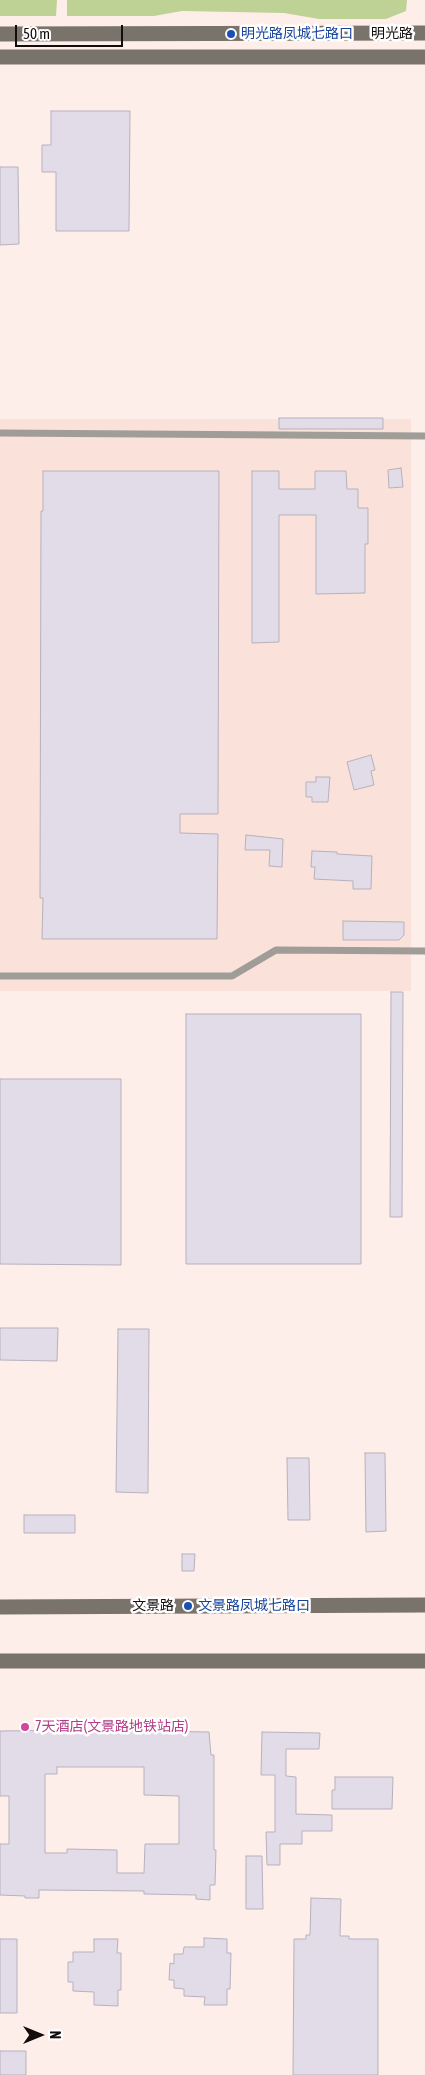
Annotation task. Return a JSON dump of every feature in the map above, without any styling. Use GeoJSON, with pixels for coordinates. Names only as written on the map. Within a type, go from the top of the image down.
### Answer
{"type":"FeatureCollection","features":[{"type":"Feature","properties":{"kind":"main road","name":"明光路"},"geometry":{"type":"LineString","coordinates":[[0,34],[425,34]]}},
{"type":"Feature","properties":{"kind":"main road","name":"明光路"},"geometry":{"type":"LineString","coordinates":[[0,57],[425,57]]}},
{"type":"Feature","properties":{"kind":"main road","name":"文景路"},"geometry":{"type":"LineString","coordinates":[[0,1607],[425,1605]]}},
{"type":"Feature","properties":{"kind":"main road"},"geometry":{"type":"LineString","coordinates":[[0,1662],[425,1662]]}},
{"type":"Feature","properties":{"kind":"lane"},"geometry":{"type":"LineString","coordinates":[[0,433],[425,436]]}},
{"type":"Feature","properties":{"kind":"lane"},"geometry":{"type":"LineString","coordinates":[[0,976],[232,976],[276,950],[425,951]]}},
{"type":"Feature","properties":{"kind":"shaded area"},"geometry":{"type":"Polygon","coordinates":[[[0,419],[411,419],[411,991],[0,991],[0,419]]]}},
{"type":"Feature","properties":{"kind":"green space"},"geometry":{"type":"Polygon","coordinates":[[[0,0],[57,0],[56,16],[0,16],[0,0]]]}},
{"type":"Feature","properties":{"kind":"green space"},"geometry":{"type":"Polygon","coordinates":[[[67,0],[407,0],[406,11],[386,19],[319,19],[284,13],[182,11],[154,16],[67,16],[67,0]]]}},
{"type":"Feature","properties":{"kind":"building"},"geometry":{"type":"Polygon","coordinates":[[[51,111],[130,111],[129,231],[56,231],[56,172],[42,172],[42,145],[51,145],[51,111]]]}},
{"type":"Feature","properties":{"kind":"building"},"geometry":{"type":"Polygon","coordinates":[[[0,167],[18,167],[19,244],[0,245],[0,167]]]}},
{"type":"Feature","properties":{"kind":"building"},"geometry":{"type":"Polygon","coordinates":[[[279,418],[383,418],[383,429],[279,429],[279,418]]]}},
{"type":"Feature","properties":{"kind":"building"},"geometry":{"type":"Polygon","coordinates":[[[401,468],[403,487],[389,488],[388,470],[401,468]]]}},
{"type":"Feature","properties":{"kind":"building"},"geometry":{"type":"Polygon","coordinates":[[[43,471],[219,471],[218,814],[180,814],[180,833],[218,834],[217,939],[42,939],[43,898],[40,898],[41,511],[43,511],[43,471]]]}},
{"type":"Feature","properties":{"kind":"building"},"geometry":{"type":"Polygon","coordinates":[[[252,471],[279,471],[279,489],[315,489],[315,471],[346,471],[347,489],[358,489],[358,508],[368,508],[368,544],[365,544],[365,593],[316,594],[316,515],[279,515],[279,642],[252,643],[252,471]]]}},
{"type":"Feature","properties":{"kind":"building"},"geometry":{"type":"Polygon","coordinates":[[[371,755],[375,770],[371,771],[374,785],[354,790],[347,762],[371,755]]]}},
{"type":"Feature","properties":{"kind":"building"},"geometry":{"type":"Polygon","coordinates":[[[316,777],[330,777],[328,802],[312,802],[312,797],[306,797],[306,782],[316,782],[316,777]]]}},
{"type":"Feature","properties":{"kind":"building"},"geometry":{"type":"Polygon","coordinates":[[[246,835],[283,839],[282,867],[269,866],[270,850],[245,850],[246,835]]]}},
{"type":"Feature","properties":{"kind":"building"},"geometry":{"type":"Polygon","coordinates":[[[312,851],[372,856],[371,889],[353,889],[353,881],[314,879],[315,867],[311,867],[312,851]]]}},
{"type":"Feature","properties":{"kind":"building"},"geometry":{"type":"Polygon","coordinates":[[[343,921],[404,922],[404,935],[399,940],[343,940],[343,921]]]}},
{"type":"Feature","properties":{"kind":"building"},"geometry":{"type":"Polygon","coordinates":[[[391,992],[403,992],[402,1217],[390,1217],[391,992]]]}},
{"type":"Feature","properties":{"kind":"building"},"geometry":{"type":"Polygon","coordinates":[[[186,1014],[361,1014],[361,1264],[186,1264],[186,1014]]]}},
{"type":"Feature","properties":{"kind":"building"},"geometry":{"type":"Polygon","coordinates":[[[0,1079],[121,1079],[121,1265],[0,1264],[0,1079]]]}},
{"type":"Feature","properties":{"kind":"building"},"geometry":{"type":"Polygon","coordinates":[[[0,1328],[58,1328],[57,1361],[0,1360],[0,1328]]]}},
{"type":"Feature","properties":{"kind":"building"},"geometry":{"type":"Polygon","coordinates":[[[118,1329],[149,1329],[148,1493],[116,1492],[118,1329]]]}},
{"type":"Feature","properties":{"kind":"building"},"geometry":{"type":"Polygon","coordinates":[[[365,1453],[385,1453],[386,1531],[366,1532],[365,1453]]]}},
{"type":"Feature","properties":{"kind":"building"},"geometry":{"type":"Polygon","coordinates":[[[287,1458],[309,1458],[310,1520],[288,1520],[287,1458]]]}},
{"type":"Feature","properties":{"kind":"building"},"geometry":{"type":"Polygon","coordinates":[[[24,1515],[75,1515],[75,1533],[24,1533],[24,1515]]]}},
{"type":"Feature","properties":{"kind":"building"},"geometry":{"type":"Polygon","coordinates":[[[182,1554],[195,1554],[194,1571],[182,1571],[182,1554]]]}},
{"type":"Feature","properties":{"kind":"building"},"geometry":{"type":"Polygon","coordinates":[[[0,1731],[209,1732],[211,1755],[214,1755],[214,1850],[216,1850],[215,1885],[210,1885],[210,1900],[196,1899],[196,1895],[144,1894],[144,1891],[39,1890],[39,1898],[0,1895],[0,1844],[9,1844],[9,1796],[0,1796],[0,1731]],[[57,1767],[57,1774],[45,1774],[45,1853],[67,1853],[67,1849],[117,1850],[117,1873],[144,1873],[145,1844],[179,1844],[179,1796],[144,1795],[144,1767],[57,1767]]]}},
{"type":"Feature","properties":{"kind":"building"},"geometry":{"type":"Polygon","coordinates":[[[262,1732],[320,1733],[319,1749],[286,1749],[286,1776],[296,1777],[296,1814],[332,1815],[332,1831],[302,1831],[302,1844],[280,1844],[280,1865],[267,1865],[266,1832],[275,1832],[275,1775],[261,1775],[262,1732]]]}},
{"type":"Feature","properties":{"kind":"building"},"geometry":{"type":"Polygon","coordinates":[[[335,1777],[393,1777],[392,1809],[332,1809],[332,1790],[335,1790],[335,1777]]]}},
{"type":"Feature","properties":{"kind":"building"},"geometry":{"type":"Polygon","coordinates":[[[246,1856],[262,1856],[263,1909],[246,1909],[246,1856]]]}},
{"type":"Feature","properties":{"kind":"building"},"geometry":{"type":"Polygon","coordinates":[[[311,1898],[341,1899],[340,1936],[349,1936],[349,1939],[378,1939],[378,2075],[293,2075],[294,1939],[306,1939],[306,1935],[310,1935],[311,1898]]]}},
{"type":"Feature","properties":{"kind":"building"},"geometry":{"type":"Polygon","coordinates":[[[204,1938],[227,1939],[227,1953],[231,1953],[230,1989],[227,1989],[227,2005],[204,2005],[205,1997],[184,1996],[184,1989],[174,1988],[174,1980],[169,1980],[170,1963],[174,1964],[174,1954],[183,1954],[184,1947],[204,1947],[204,1938]]]}},
{"type":"Feature","properties":{"kind":"building"},"geometry":{"type":"Polygon","coordinates":[[[0,1939],[17,1939],[17,2013],[0,2013],[0,1939]]]}},
{"type":"Feature","properties":{"kind":"building"},"geometry":{"type":"Polygon","coordinates":[[[94,1939],[118,1939],[117,1953],[121,1953],[121,1990],[118,1990],[118,2006],[94,2005],[94,1992],[73,1991],[73,1982],[68,1982],[68,1962],[73,1962],[73,1952],[94,1952],[94,1939]]]}},
{"type":"Feature","properties":{"kind":"building"},"geometry":{"type":"Polygon","coordinates":[[[0,2051],[26,2051],[26,2075],[0,2075],[0,2051]]]}},
{"type":"Feature","properties":{"kind":"place","name":"明光路凤城七路口"},"geometry":{"type":"Point","coordinates":[231,34]}},
{"type":"Feature","properties":{"kind":"place","name":"文景路凤城七路口"},"geometry":{"type":"Point","coordinates":[188,1606]}},
{"type":"Feature","properties":{"kind":"place","name":"7天酒店(文景路地铁站店)"},"geometry":{"type":"Point","coordinates":[25,1727]}}]}
